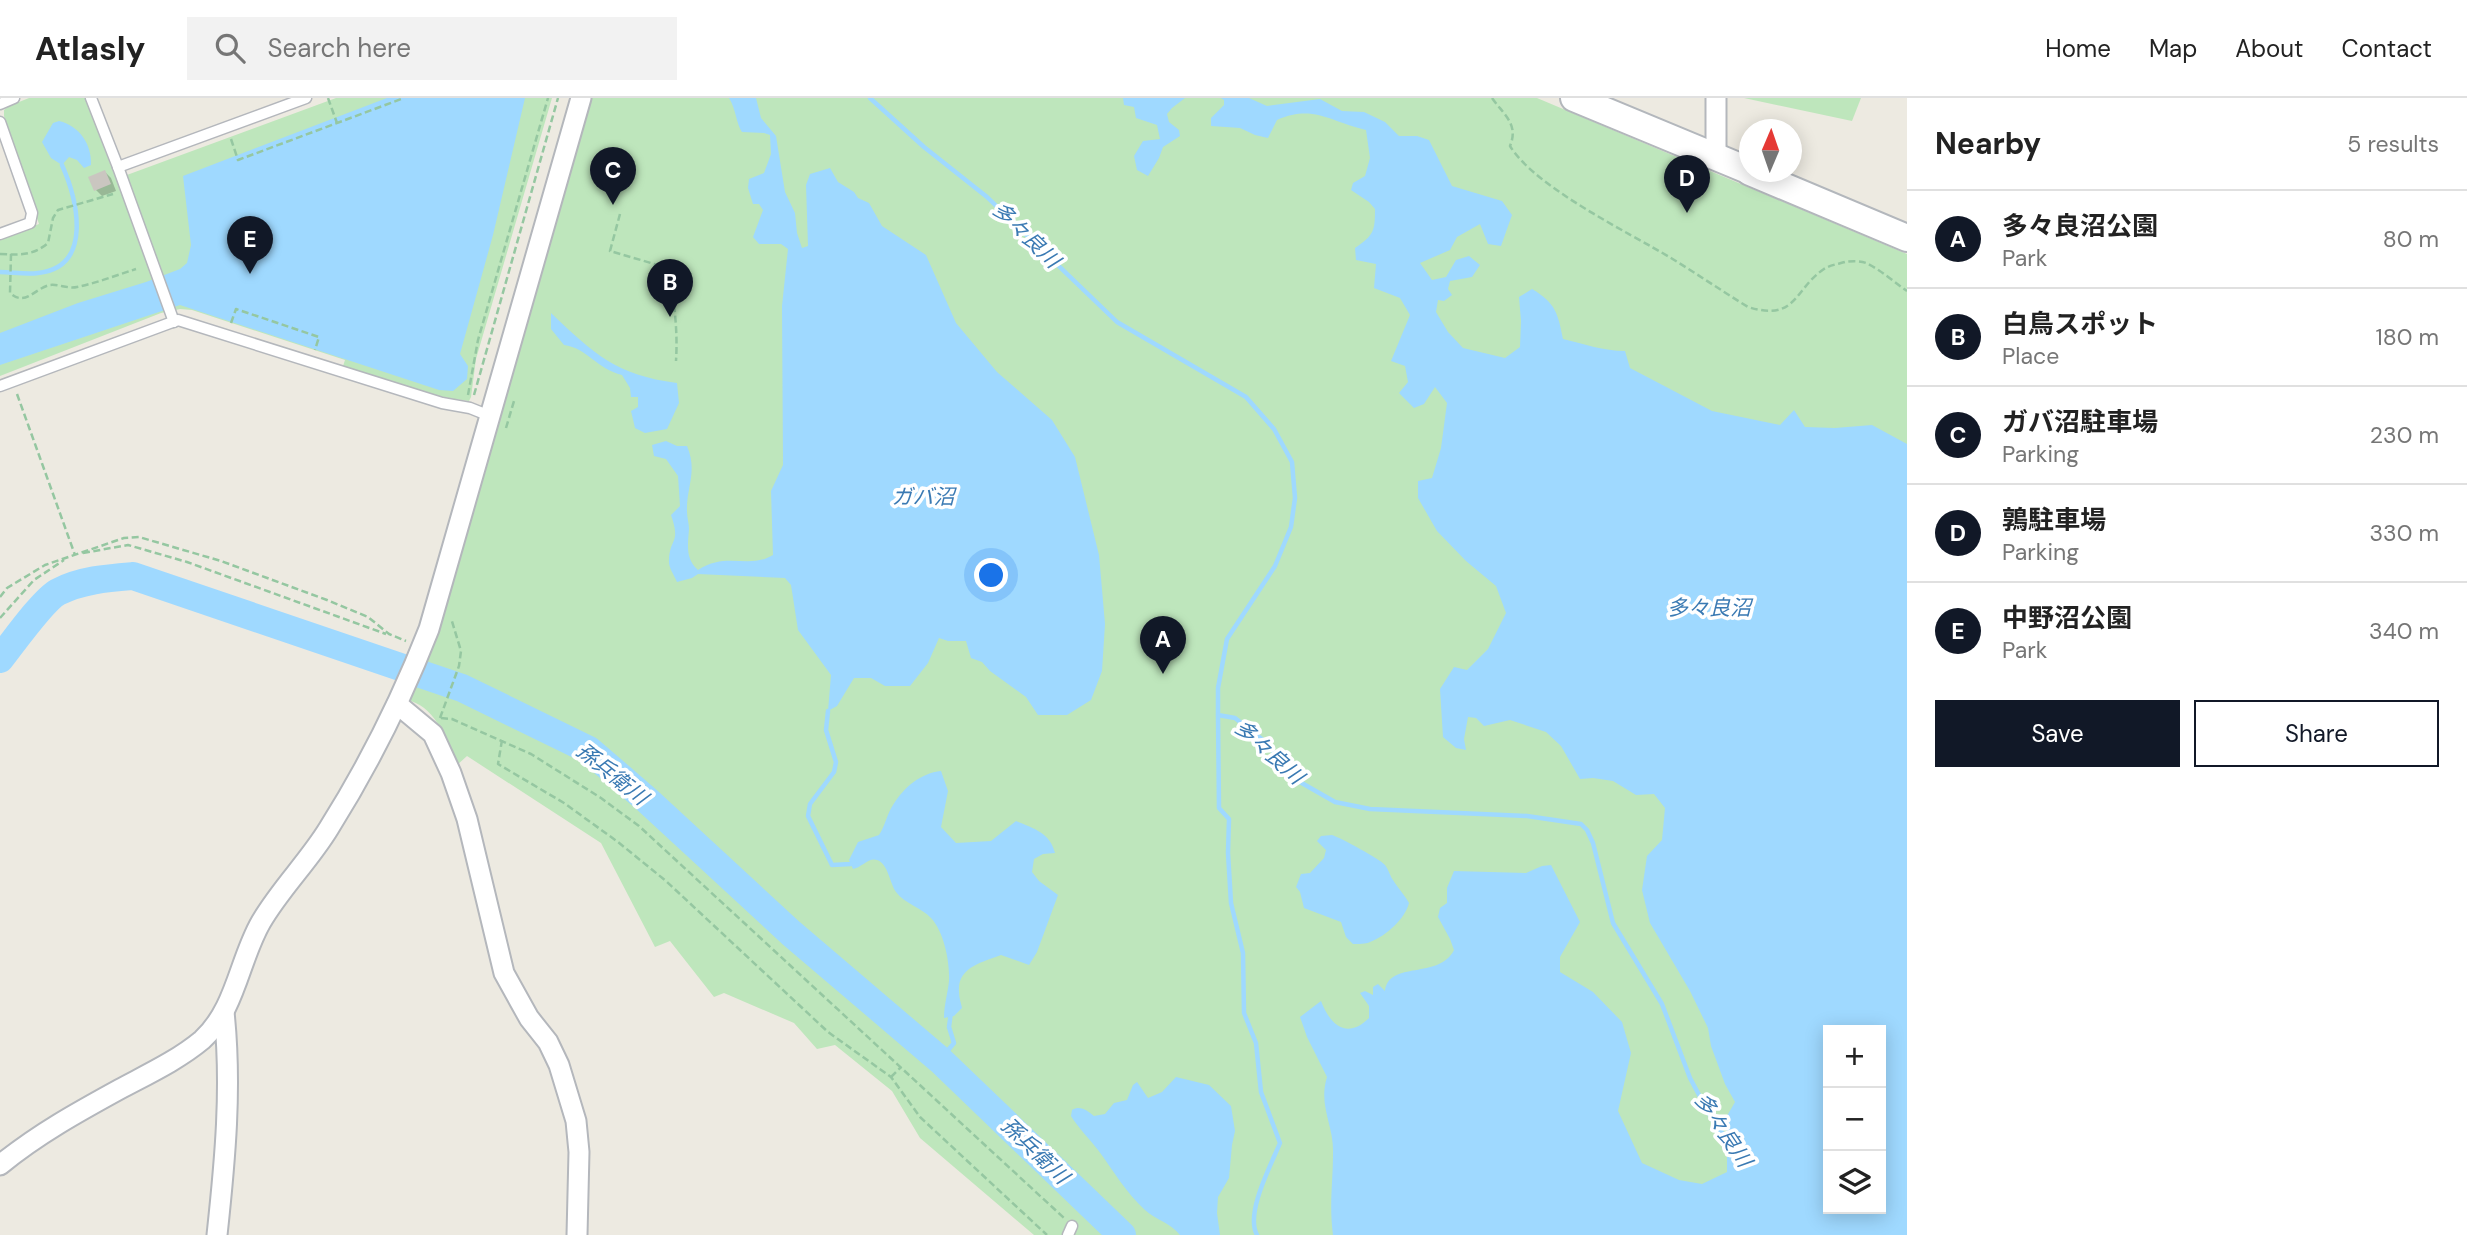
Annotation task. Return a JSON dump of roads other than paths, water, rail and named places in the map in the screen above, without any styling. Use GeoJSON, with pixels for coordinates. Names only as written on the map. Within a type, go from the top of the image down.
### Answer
{"type":"FeatureCollection","features":[{"type":"Feature","properties":{"kind":"street"},"geometry":{"type":"LineString","coordinates":[[0,1165],[58,1122],[174,1060],[203,1039],[224,1012],[251,939],[262,919],[328,830],[399,698],[420,650],[581,98]]}},
{"type":"Feature","properties":{"kind":"street"},"geometry":{"type":"LineString","coordinates":[[1574,98],[1739,166]]}},
{"type":"Feature","properties":{"kind":"street"},"geometry":{"type":"LineString","coordinates":[[1716,98],[1716,157]]}},
{"type":"Feature","properties":{"kind":"street"},"geometry":{"type":"LineString","coordinates":[[1776,182],[1907,238]]}},
{"type":"Feature","properties":{"kind":"street"},"geometry":{"type":"LineString","coordinates":[[399,698],[433,722],[433,734],[451,773],[467,819],[504,974],[529,1018],[548,1042],[567,1090],[576,1121],[579,1152],[578,1235]]}},
{"type":"Feature","properties":{"kind":"street"},"geometry":{"type":"LineString","coordinates":[[217,1235],[228,1102],[224,1012]]}},
{"type":"Feature","properties":{"kind":"lane"},"geometry":{"type":"LineString","coordinates":[[0,104],[14,98]]}},
{"type":"Feature","properties":{"kind":"lane"},"geometry":{"type":"LineString","coordinates":[[91,98],[172,317]]}},
{"type":"Feature","properties":{"kind":"lane"},"geometry":{"type":"LineString","coordinates":[[118,167],[306,98]]}},
{"type":"Feature","properties":{"kind":"lane"},"geometry":{"type":"LineString","coordinates":[[0,122],[32,213],[30,223],[0,234]]}},
{"type":"Feature","properties":{"kind":"lane"},"geometry":{"type":"LineString","coordinates":[[0,386],[172,317],[490,416]]}},
{"type":"Feature","properties":{"kind":"water"},"geometry":{"type":"Polygon","coordinates":[[[387,98],[525,98],[493,235],[460,354],[468,366],[467,379],[453,391],[439,390],[180,305],[0,365],[0,333],[78,303],[146,282],[180,269],[187,263],[191,245],[183,176],[387,98]]]}},
{"type":"Feature","properties":{"kind":"water","name":"ガバ沼"},"geometry":{"type":"Polygon","coordinates":[[[729,98],[756,98],[761,118],[776,136],[785,192],[795,213],[802,248],[808,246],[806,185],[810,174],[830,168],[838,182],[869,203],[882,226],[926,255],[956,323],[997,372],[1052,420],[1075,457],[1099,555],[1105,624],[1102,671],[1091,700],[1067,715],[1038,715],[1026,697],[982,662],[971,658],[966,641],[939,638],[928,663],[910,686],[885,686],[871,678],[854,678],[837,706],[828,711],[831,675],[798,630],[791,585],[785,578],[698,574],[677,582],[669,563],[675,536],[671,515],[680,506],[678,476],[666,459],[654,456],[652,445],[666,441],[677,446],[687,446],[692,464],[687,503],[688,551],[698,570],[719,562],[755,561],[773,555],[771,491],[783,465],[782,306],[788,249],[781,244],[759,244],[753,237],[763,210],[759,204],[753,204],[748,188],[749,179],[764,173],[771,154],[770,135],[742,132],[729,98]]]}},
{"type":"Feature","properties":{"kind":"water"},"geometry":{"type":"Polygon","coordinates":[[[1123,98],[1185,98],[1167,114],[1169,122],[1179,130],[1180,136],[1163,147],[1148,176],[1137,170],[1134,156],[1143,141],[1160,139],[1157,125],[1136,118],[1134,107],[1124,105],[1123,98]]]}},
{"type":"Feature","properties":{"kind":"water","name":"多々良沼"},"geometry":{"type":"Polygon","coordinates":[[[1221,98],[1249,98],[1267,106],[1320,99],[1342,111],[1364,112],[1385,122],[1399,136],[1417,136],[1429,140],[1452,186],[1502,201],[1512,215],[1501,246],[1488,244],[1480,224],[1457,237],[1450,250],[1420,263],[1432,280],[1446,277],[1456,260],[1469,256],[1480,265],[1472,277],[1450,281],[1448,289],[1452,295],[1444,301],[1438,300],[1436,312],[1448,332],[1463,348],[1505,358],[1520,347],[1519,297],[1532,289],[1555,310],[1563,339],[1602,349],[1625,351],[1630,368],[1712,411],[1780,425],[1794,410],[1805,427],[1872,425],[1907,444],[1907,1235],[1333,1235],[1333,1143],[1324,1097],[1327,1077],[1300,1017],[1321,1001],[1329,1017],[1340,1027],[1347,1029],[1361,1025],[1369,1018],[1369,1006],[1360,993],[1365,991],[1373,995],[1373,987],[1378,984],[1385,991],[1388,982],[1395,976],[1437,965],[1447,959],[1454,950],[1438,917],[1440,908],[1447,903],[1447,888],[1454,871],[1526,873],[1551,865],[1580,922],[1560,957],[1560,972],[1593,992],[1622,1022],[1631,1053],[1618,1111],[1642,1163],[1679,1180],[1702,1184],[1727,1172],[1727,1116],[1735,1102],[1725,1084],[1711,1046],[1708,1028],[1690,991],[1650,923],[1642,890],[1647,856],[1662,840],[1665,808],[1654,794],[1636,795],[1613,781],[1580,779],[1561,746],[1546,732],[1510,720],[1484,726],[1476,718],[1468,717],[1464,739],[1466,750],[1456,748],[1443,737],[1440,689],[1454,667],[1467,670],[1488,649],[1506,613],[1496,586],[1466,561],[1437,531],[1418,498],[1418,481],[1432,478],[1441,448],[1447,403],[1435,387],[1424,404],[1414,408],[1399,393],[1408,382],[1405,366],[1391,361],[1410,315],[1400,298],[1374,288],[1376,264],[1356,260],[1355,248],[1370,236],[1375,223],[1375,209],[1351,190],[1353,183],[1365,176],[1370,158],[1366,130],[1322,116],[1301,114],[1277,120],[1268,138],[1240,128],[1211,126],[1211,118],[1224,105],[1221,98]]]}},
{"type":"Feature","properties":{"kind":"water"},"geometry":{"type":"Polygon","coordinates":[[[59,121],[73,127],[83,137],[89,150],[91,165],[84,168],[77,160],[69,157],[62,165],[51,158],[42,142],[53,123],[59,121]]]}},
{"type":"Feature","properties":{"kind":"water"},"geometry":{"type":"Polygon","coordinates":[[[551,313],[607,360],[638,374],[677,383],[679,403],[667,429],[645,433],[635,428],[631,411],[638,407],[638,397],[631,397],[630,388],[622,375],[579,350],[564,345],[551,329],[551,313]]]}},
{"type":"Feature","properties":{"kind":"water"},"geometry":{"type":"Polygon","coordinates":[[[941,771],[948,791],[941,827],[956,843],[991,841],[1016,821],[1035,829],[1045,836],[1055,853],[1043,854],[1034,859],[1032,872],[1039,881],[1058,895],[1037,952],[1029,965],[1001,955],[972,967],[959,984],[962,1008],[954,1016],[944,1018],[949,981],[948,965],[943,939],[936,924],[896,892],[881,862],[871,860],[853,869],[849,860],[858,842],[879,835],[902,792],[920,778],[941,771]]]}},
{"type":"Feature","properties":{"kind":"water"},"geometry":{"type":"Polygon","coordinates":[[[1332,835],[1385,865],[1409,903],[1394,926],[1368,943],[1353,944],[1346,937],[1341,922],[1304,908],[1296,887],[1301,874],[1310,873],[1324,858],[1326,850],[1317,841],[1321,836],[1332,835]]]}},
{"type":"Feature","properties":{"kind":"water"},"geometry":{"type":"Polygon","coordinates":[[[1176,1077],[1209,1085],[1231,1106],[1235,1131],[1229,1178],[1218,1197],[1220,1235],[1180,1235],[1149,1213],[1126,1189],[1071,1116],[1072,1110],[1078,1108],[1094,1116],[1105,1114],[1114,1103],[1127,1100],[1137,1082],[1148,1098],[1162,1092],[1176,1077]]]}},
{"type":"Feature","properties":{"kind":"waterway","name":"多々良川"},"geometry":{"type":"LineString","coordinates":[[870,98],[924,147],[987,197],[1117,322],[1246,397],[1274,429],[1292,462],[1295,498],[1291,527],[1275,566],[1227,639],[1218,688],[1218,715],[1235,718],[1263,740],[1300,782],[1335,802],[1370,809],[1527,816],[1581,824],[1593,843],[1613,923],[1662,1004],[1690,1078],[1714,1123],[1732,1145]]}},
{"type":"Feature","properties":{"kind":"waterway"},"geometry":{"type":"LineString","coordinates":[[0,272],[38,273],[56,268],[67,258],[74,245],[77,230],[72,195],[62,165]]}},
{"type":"Feature","properties":{"kind":"waterway","name":"孫兵衛川"},"geometry":{"type":"LineString","coordinates":[[0,659],[36,613],[58,592],[85,582],[133,576],[462,688],[589,750],[791,933],[940,1060],[1122,1235]]}},
{"type":"Feature","properties":{"kind":"waterway"},"geometry":{"type":"LineString","coordinates":[[828,711],[826,730],[836,762],[834,772],[810,804],[808,816],[832,865],[854,862]]}},
{"type":"Feature","properties":{"kind":"waterway"},"geometry":{"type":"LineString","coordinates":[[1218,715],[1219,808],[1229,819],[1231,903],[1243,953],[1244,1013],[1256,1043],[1261,1092],[1280,1143],[1257,1202],[1254,1214],[1257,1235]]}},
{"type":"Feature","properties":{"kind":"waterway"},"geometry":{"type":"LineString","coordinates":[[940,1060],[954,1043],[949,1027],[951,1012]]}},
{"type":"Feature","properties":{"kind":"place","name":"ガバ沼駐車場"},"geometry":{"type":"Point","coordinates":[613,205]}},
{"type":"Feature","properties":{"kind":"place","name":"鶉駐車場"},"geometry":{"type":"Point","coordinates":[1687,213]}},
{"type":"Feature","properties":{"kind":"place","name":"中野沼公園"},"geometry":{"type":"Point","coordinates":[250,274]}},
{"type":"Feature","properties":{"kind":"place","name":"白鳥スポット"},"geometry":{"type":"Point","coordinates":[670,317]}},
{"type":"Feature","properties":{"kind":"place","name":"多々良沼公園"},"geometry":{"type":"Point","coordinates":[1163,674]}}]}
